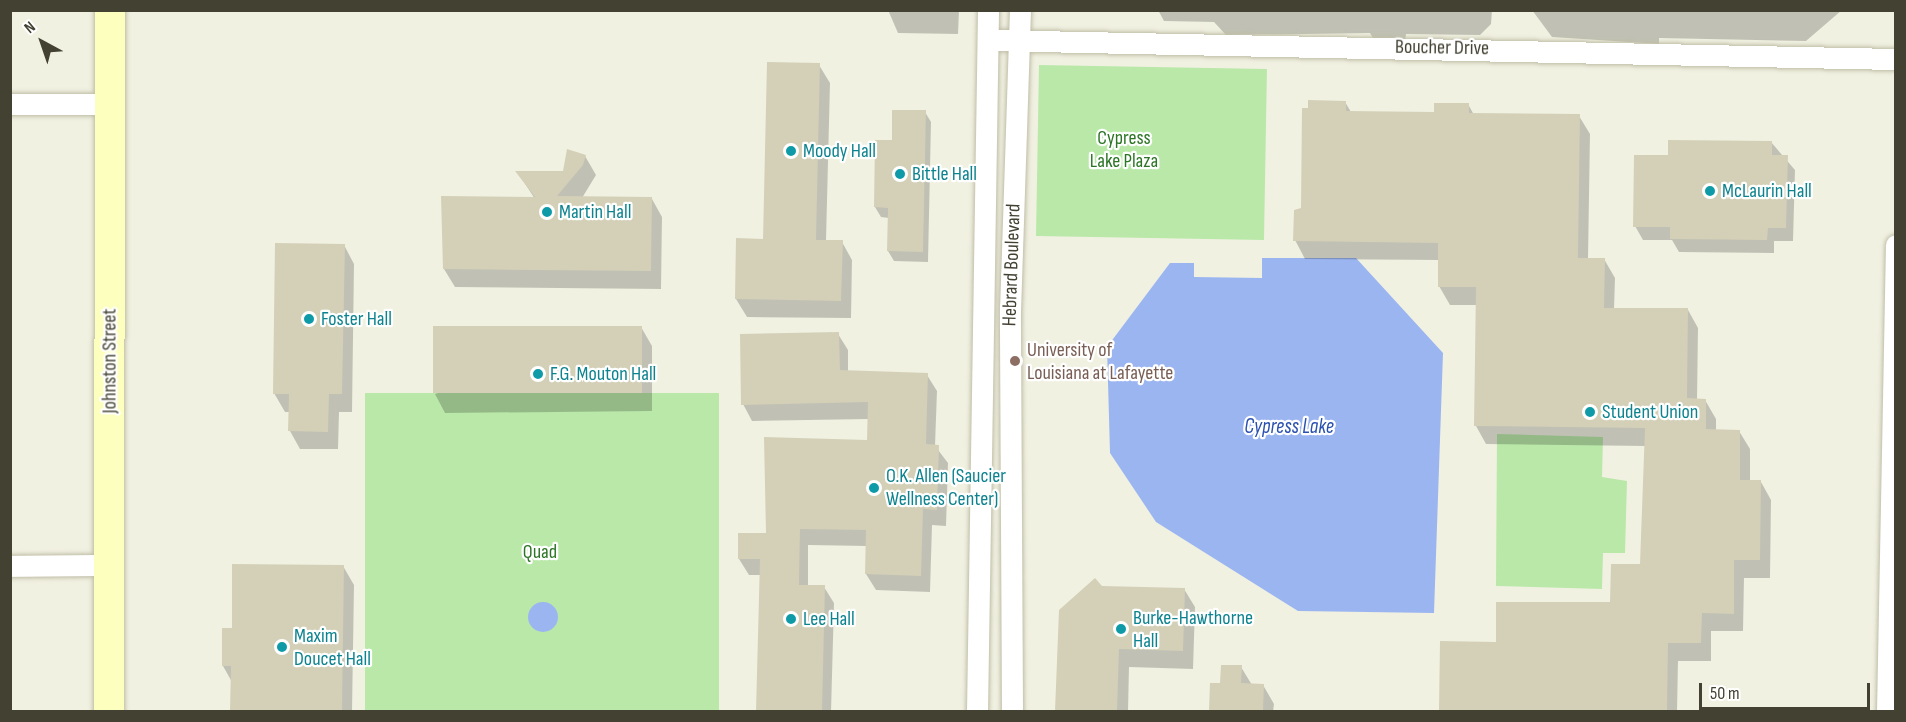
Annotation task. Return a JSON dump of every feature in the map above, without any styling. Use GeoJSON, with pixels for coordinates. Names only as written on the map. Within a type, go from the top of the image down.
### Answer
{"type":"FeatureCollection","features":[{"type":"Feature","properties":{"kind":"main road","name":"Johnston Street"},"geometry":{"type":"LineString","coordinates":[[109,711],[110,10]]}},
{"type":"Feature","properties":{"kind":"street","name":"Hebrard Boulevard"},"geometry":{"type":"LineString","coordinates":[[977,711],[988,10]]}},
{"type":"Feature","properties":{"kind":"street","name":"Hebrard Boulevard"},"geometry":{"type":"LineString","coordinates":[[1012,711],[1008,519],[1020,10]]}},
{"type":"Feature","properties":{"kind":"street","name":"Boucher Drive"},"geometry":{"type":"LineString","coordinates":[[988,40],[1896,59]]}},
{"type":"Feature","properties":{"kind":"street"},"geometry":{"type":"LineString","coordinates":[[10,104],[111,104]]}},
{"type":"Feature","properties":{"kind":"street"},"geometry":{"type":"LineString","coordinates":[[1887,711],[1896,245]]}},
{"type":"Feature","properties":{"kind":"street"},"geometry":{"type":"LineString","coordinates":[[980,517],[1008,519]]}},
{"type":"Feature","properties":{"kind":"street"},"geometry":{"type":"LineString","coordinates":[[10,566],[110,565]]}},
{"type":"Feature","properties":{"kind":"green space","name":"Cypress Lake Plaza"},"geometry":{"type":"Polygon","coordinates":[[[1039,65],[1267,69],[1264,240],[1036,236],[1039,65]]]}},
{"type":"Feature","properties":{"kind":"green space","name":"Quad"},"geometry":{"type":"Polygon","coordinates":[[[365,393],[719,393],[719,712],[365,712],[365,393]]]}},
{"type":"Feature","properties":{"kind":"green space"},"geometry":{"type":"Polygon","coordinates":[[[1497,434],[1603,437],[1602,477],[1627,481],[1625,553],[1603,553],[1602,589],[1496,586],[1497,434]]]}},
{"type":"Feature","properties":{"kind":"water","name":"Cypress Lake"},"geometry":{"type":"Polygon","coordinates":[[[1262,258],[1356,258],[1443,353],[1434,613],[1298,611],[1156,522],[1110,453],[1107,347],[1170,263],[1194,263],[1194,277],[1262,278],[1262,258]]]}},
{"type":"Feature","properties":{"kind":"water"},"geometry":{"type":"Polygon","coordinates":[[[543,602],[553,607],[558,617],[553,627],[543,632],[533,627],[528,617],[533,607],[543,602]]]}},
{"type":"Feature","properties":{"kind":"building","name":"Moody Hall"},"geometry":{"type":"Polygon","coordinates":[[[767,62],[820,63],[816,240],[843,240],[841,301],[735,299],[736,238],[763,239],[767,62]]]}},
{"type":"Feature","properties":{"kind":"building","name":"Student Union"},"geometry":{"type":"Polygon","coordinates":[[[1308,100],[1346,101],[1346,111],[1434,112],[1434,103],[1469,103],[1469,113],[1580,114],[1578,258],[1605,258],[1604,308],[1688,308],[1687,398],[1706,399],[1706,429],[1740,430],[1740,480],[1761,480],[1760,560],[1734,560],[1734,614],[1702,613],[1701,643],[1668,643],[1667,711],[1439,711],[1440,641],[1496,642],[1496,602],[1610,602],[1611,564],[1640,564],[1645,428],[1474,426],[1476,287],[1438,287],[1438,243],[1293,241],[1294,210],[1301,208],[1302,108],[1308,108],[1308,100]]]}},
{"type":"Feature","properties":{"kind":"building","name":"Bittle Hall"},"geometry":{"type":"Polygon","coordinates":[[[892,110],[926,110],[923,252],[887,251],[888,208],[874,207],[875,140],[892,140],[892,110]]]}},
{"type":"Feature","properties":{"kind":"building","name":"McLaurin Hall"},"geometry":{"type":"Polygon","coordinates":[[[1668,140],[1772,141],[1772,155],[1788,155],[1786,228],[1768,228],[1767,240],[1670,239],[1670,227],[1633,227],[1634,155],[1668,155],[1668,140]]]}},
{"type":"Feature","properties":{"kind":"building","name":"Martin Hall"},"geometry":{"type":"Polygon","coordinates":[[[567,149],[586,155],[583,165],[557,196],[652,197],[651,271],[443,269],[441,196],[535,197],[515,171],[563,171],[567,149]]]}},
{"type":"Feature","properties":{"kind":"building","name":"Foster Hall"},"geometry":{"type":"Polygon","coordinates":[[[275,243],[345,244],[342,394],[329,394],[328,432],[288,431],[289,394],[273,394],[275,243]]]}},
{"type":"Feature","properties":{"kind":"building","name":"F.G. Mouton Hall"},"geometry":{"type":"Polygon","coordinates":[[[433,326],[642,326],[642,393],[433,393],[433,326]]]}},
{"type":"Feature","properties":{"kind":"building"},"geometry":{"type":"Polygon","coordinates":[[[839,332],[840,370],[928,373],[926,444],[939,445],[937,510],[923,509],[921,576],[865,574],[866,530],[800,529],[799,585],[825,585],[822,711],[756,711],[760,559],[738,559],[738,533],[766,533],[764,437],[867,440],[868,402],[741,405],[740,334],[839,332]]]}},
{"type":"Feature","properties":{"kind":"building","name":"Maxim Doucet Hall"},"geometry":{"type":"Polygon","coordinates":[[[232,564],[344,565],[342,711],[230,711],[231,666],[222,666],[222,628],[232,628],[232,564]]]}},
{"type":"Feature","properties":{"kind":"building","name":"Burke-Hawthorne Hall"},"geometry":{"type":"Polygon","coordinates":[[[1095,578],[1102,586],[1185,588],[1183,651],[1119,649],[1117,711],[1055,711],[1059,610],[1095,578]]]}},
{"type":"Feature","properties":{"kind":"building","name":"Burke-Hawthorne Hall"},"geometry":{"type":"Polygon","coordinates":[[[1221,665],[1242,665],[1241,683],[1264,684],[1263,711],[1209,711],[1210,683],[1220,683],[1221,665]]]}},
{"type":"Feature","properties":{"kind":"place","name":"Moody Hall"},"geometry":{"type":"Point","coordinates":[791,151]}},
{"type":"Feature","properties":{"kind":"place","name":"Bittle Hall"},"geometry":{"type":"Point","coordinates":[900,174]}},
{"type":"Feature","properties":{"kind":"place","name":"McLaurin Hall"},"geometry":{"type":"Point","coordinates":[1710,191]}},
{"type":"Feature","properties":{"kind":"place","name":"Martin Hall"},"geometry":{"type":"Point","coordinates":[547,212]}},
{"type":"Feature","properties":{"kind":"place","name":"Foster Hall"},"geometry":{"type":"Point","coordinates":[309,319]}},
{"type":"Feature","properties":{"kind":"place","name":"University of Louisiana at Lafayette"},"geometry":{"type":"Point","coordinates":[1015,361]}},
{"type":"Feature","properties":{"kind":"place","name":"F.G. Mouton Hall"},"geometry":{"type":"Point","coordinates":[538,374]}},
{"type":"Feature","properties":{"kind":"place","name":"Student Union"},"geometry":{"type":"Point","coordinates":[1590,412]}},
{"type":"Feature","properties":{"kind":"place","name":"O.K. Allen (Saucier Wellness Center)"},"geometry":{"type":"Point","coordinates":[874,488]}},
{"type":"Feature","properties":{"kind":"place","name":"Lee Hall"},"geometry":{"type":"Point","coordinates":[791,619]}},
{"type":"Feature","properties":{"kind":"place","name":"Burke-Hawthorne Hall"},"geometry":{"type":"Point","coordinates":[1121,629]}},
{"type":"Feature","properties":{"kind":"place","name":"Maxim Doucet Hall"},"geometry":{"type":"Point","coordinates":[282,647]}}]}
